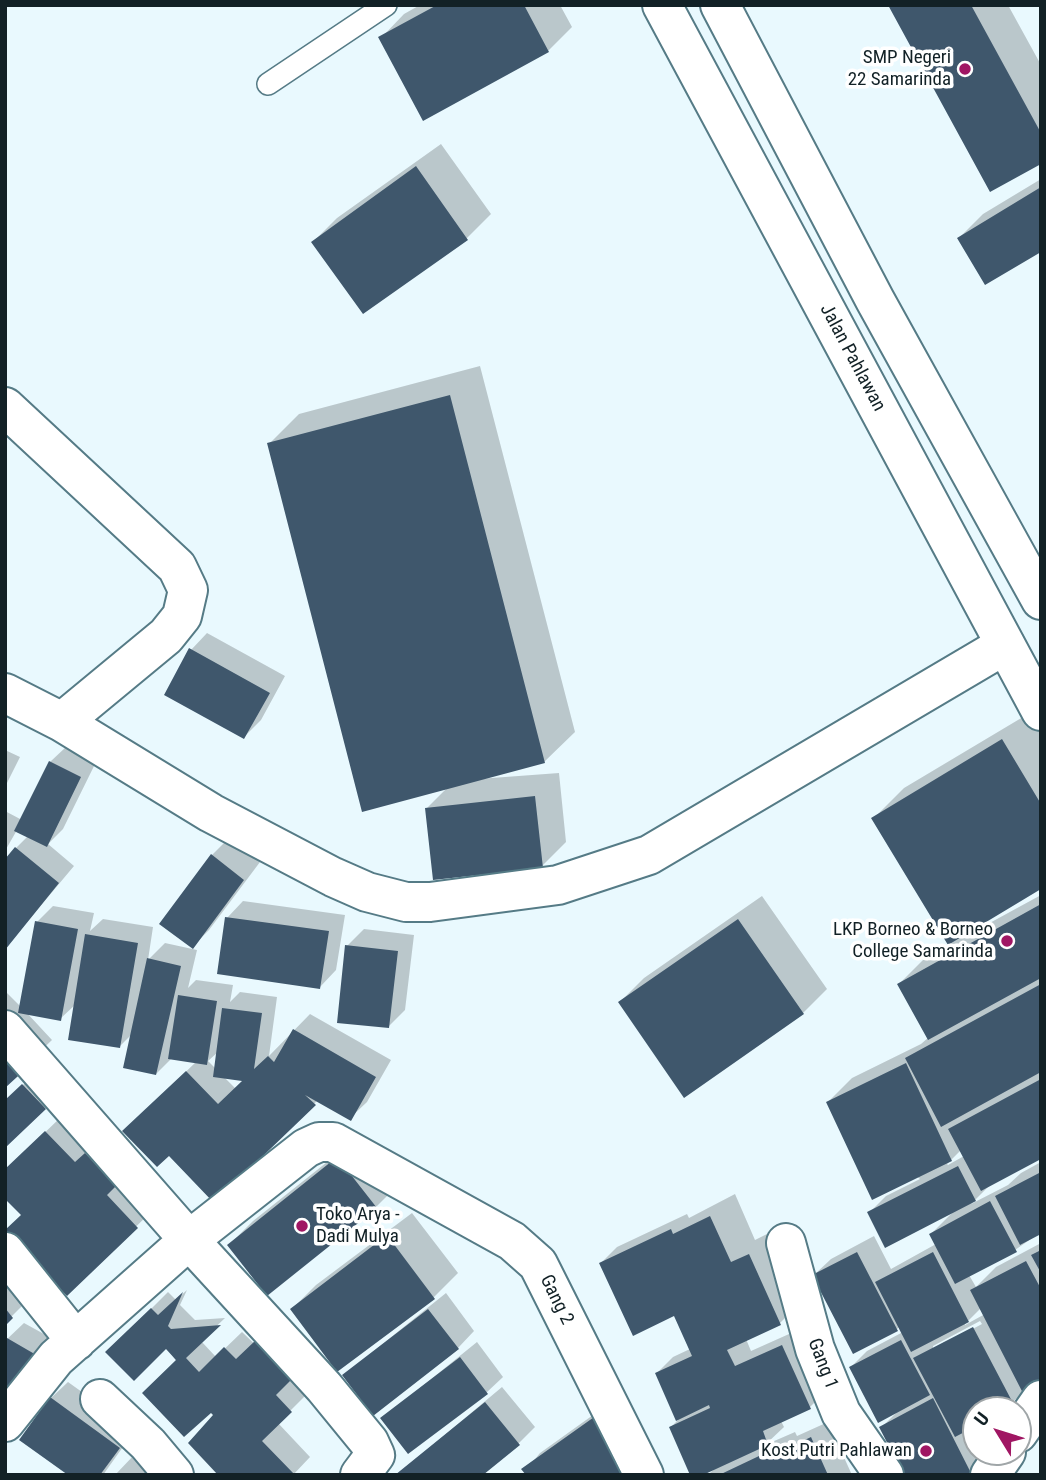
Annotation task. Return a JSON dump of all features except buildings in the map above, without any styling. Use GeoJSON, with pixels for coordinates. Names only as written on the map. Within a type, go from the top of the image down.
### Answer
{"type":"FeatureCollection","features":[{"type":"Feature","properties":{"kind":"street","name":"Jalan Pahlawan"},"geometry":{"type":"LineString","coordinates":[[662,5],[1041,711]]}},
{"type":"Feature","properties":{"kind":"street"},"geometry":{"type":"LineString","coordinates":[[720,5],[875,300],[1041,600]]}},
{"type":"Feature","properties":{"kind":"street"},"geometry":{"type":"LineString","coordinates":[[831,320],[875,300]]}},
{"type":"Feature","properties":{"kind":"street"},"geometry":{"type":"LineString","coordinates":[[5,407],[177,567],[188,590],[182,616],[166,636],[62,722]]}},
{"type":"Feature","properties":{"kind":"street"},"geometry":{"type":"LineString","coordinates":[[5,694],[62,722],[211,813],[333,877],[366,892],[406,902],[450,901],[558,885],[649,855],[1005,645]]}},
{"type":"Feature","properties":{"kind":"street"},"geometry":{"type":"LineString","coordinates":[[5,1030],[189,1240],[324,1387],[374,1450],[375,1455],[360,1475]]}},
{"type":"Feature","properties":{"kind":"street","name":"Gang 2"},"geometry":{"type":"LineString","coordinates":[[189,1240],[306,1148],[319,1142],[333,1142],[512,1241],[538,1264],[643,1475]]}},
{"type":"Feature","properties":{"kind":"street"},"geometry":{"type":"LineString","coordinates":[[5,1422],[66,1350],[189,1240]]}},
{"type":"Feature","properties":{"kind":"street","name":"Gang 1"},"geometry":{"type":"LineString","coordinates":[[786,1243],[815,1349],[841,1413],[884,1475]]}},
{"type":"Feature","properties":{"kind":"street"},"geometry":{"type":"LineString","coordinates":[[5,1252],[66,1350]]}},
{"type":"Feature","properties":{"kind":"street"},"geometry":{"type":"LineString","coordinates":[[100,1399],[148,1444],[174,1475]]}},
{"type":"Feature","properties":{"kind":"lane"},"geometry":{"type":"LineString","coordinates":[[268,83],[386,5]]}},
{"type":"Feature","properties":{"kind":"place","name":"SMP Negeri 22 Samarinda"},"geometry":{"type":"Point","coordinates":[965,69]}},
{"type":"Feature","properties":{"kind":"place","name":"LKP Borneo & Borneo College Samarinda"},"geometry":{"type":"Point","coordinates":[1007,941]}},
{"type":"Feature","properties":{"kind":"place","name":"Toko Arya - Dadi Mulya"},"geometry":{"type":"Point","coordinates":[302,1226]}},
{"type":"Feature","properties":{"kind":"place","name":"Kost Putri Pahlawan"},"geometry":{"type":"Point","coordinates":[926,1451]}}]}
